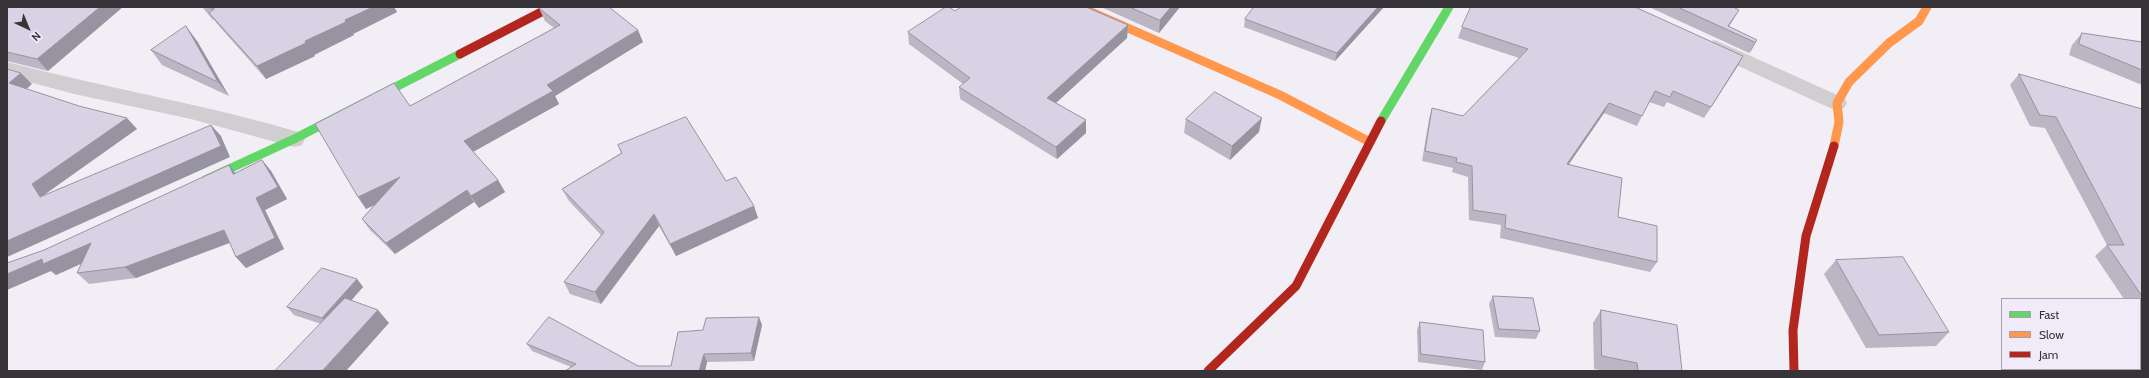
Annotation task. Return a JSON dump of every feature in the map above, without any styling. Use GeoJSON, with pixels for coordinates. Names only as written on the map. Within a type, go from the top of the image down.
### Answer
{"type":"FeatureCollection","features":[{"type":"Feature","properties":{"kind":"street"},"geometry":{"type":"LineString","coordinates":[[200,183],[294,139],[551,7]]}},
{"type":"Feature","properties":{"kind":"street"},"geometry":{"type":"LineString","coordinates":[[1080,7],[1280,95],[1370,142]]}},
{"type":"Feature","properties":{"kind":"street"},"geometry":{"type":"LineString","coordinates":[[1208,371],[1296,286],[1392,100],[1449,7]]}},
{"type":"Feature","properties":{"kind":"street"},"geometry":{"type":"LineString","coordinates":[[1794,371],[1794,330],[1806,236],[1834,145],[1839,122],[1837,102],[1849,82],[1889,43],[1919,21],[1927,7]]}},
{"type":"Feature","properties":{"kind":"street"},"geometry":{"type":"LineString","coordinates":[[1696,38],[1837,102]]}},
{"type":"Feature","properties":{"kind":"street"},"geometry":{"type":"LineString","coordinates":[[7,69],[74,87],[192,110],[294,139]]}},
{"type":"Feature","properties":{"kind":"building"},"geometry":{"type":"Polygon","coordinates":[[[7,7],[100,7],[37,59],[7,52],[7,7]]]}},
{"type":"Feature","properties":{"kind":"building"},"geometry":{"type":"Polygon","coordinates":[[[206,7],[373,7],[345,20],[346,22],[305,41],[306,43],[257,66],[209,13],[214,9],[206,7]]]}},
{"type":"Feature","properties":{"kind":"building"},"geometry":{"type":"Polygon","coordinates":[[[609,7],[638,30],[547,85],[553,91],[464,141],[498,180],[471,196],[467,190],[386,243],[362,219],[400,177],[358,197],[315,124],[394,83],[410,106],[560,25],[539,8],[609,7]]]}},
{"type":"Feature","properties":{"kind":"building"},"geometry":{"type":"Polygon","coordinates":[[[946,7],[949,7],[955,11],[961,7],[1086,7],[1128,25],[1047,98],[1086,120],[1056,147],[959,87],[970,78],[908,32],[946,7]]]}},
{"type":"Feature","properties":{"kind":"building"},"geometry":{"type":"Polygon","coordinates":[[[1130,7],[1171,7],[1160,20],[1130,7]]]}},
{"type":"Feature","properties":{"kind":"building"},"geometry":{"type":"Polygon","coordinates":[[[1254,7],[1378,7],[1337,53],[1245,19],[1254,7]]]}},
{"type":"Feature","properties":{"kind":"building"},"geometry":{"type":"Polygon","coordinates":[[[1471,7],[1635,7],[1743,56],[1711,107],[1673,91],[1670,97],[1655,91],[1642,116],[1609,103],[1567,164],[1622,178],[1618,217],[1657,226],[1657,262],[1505,228],[1506,215],[1473,210],[1472,166],[1456,162],[1457,158],[1425,151],[1432,108],[1463,116],[1528,49],[1462,27],[1471,7]]]}},
{"type":"Feature","properties":{"kind":"building"},"geometry":{"type":"Polygon","coordinates":[[[1678,7],[1733,7],[1739,10],[1728,26],[1757,40],[1755,42],[1678,7]]]}},
{"type":"Feature","properties":{"kind":"building"},"geometry":{"type":"Polygon","coordinates":[[[186,26],[218,82],[151,50],[186,26]]]}},
{"type":"Feature","properties":{"kind":"building"},"geometry":{"type":"Polygon","coordinates":[[[2082,33],[2142,42],[2142,70],[2079,44],[2082,33]]]}},
{"type":"Feature","properties":{"kind":"building"},"geometry":{"type":"Polygon","coordinates":[[[7,69],[21,73],[9,83],[79,106],[127,118],[32,184],[40,197],[211,125],[221,146],[7,241],[7,69]]]}},
{"type":"Feature","properties":{"kind":"building"},"geometry":{"type":"Polygon","coordinates":[[[2019,74],[2142,109],[2142,296],[2107,245],[2124,245],[2056,117],[2040,115],[2019,74]]]}},
{"type":"Feature","properties":{"kind":"building"},"geometry":{"type":"Polygon","coordinates":[[[1215,92],[1262,118],[1232,146],[1186,119],[1215,92]]]}},
{"type":"Feature","properties":{"kind":"building"},"geometry":{"type":"Polygon","coordinates":[[[686,117],[726,181],[736,177],[754,206],[670,244],[654,214],[595,292],[564,282],[604,232],[562,189],[622,153],[618,145],[686,117]]]}},
{"type":"Feature","properties":{"kind":"building"},"geometry":{"type":"Polygon","coordinates":[[[262,160],[278,187],[256,198],[275,238],[236,257],[224,230],[125,267],[77,273],[91,243],[43,264],[42,259],[7,274],[7,263],[44,250],[229,165],[233,174],[262,160]]]}},
{"type":"Feature","properties":{"kind":"building"},"geometry":{"type":"Polygon","coordinates":[[[1903,257],[1949,332],[1879,335],[1836,260],[1903,257]]]}},
{"type":"Feature","properties":{"kind":"building"},"geometry":{"type":"Polygon","coordinates":[[[322,268],[357,279],[322,318],[287,307],[322,268]]]}},
{"type":"Feature","properties":{"kind":"building"},"geometry":{"type":"Polygon","coordinates":[[[1493,296],[1533,298],[1540,331],[1499,329],[1493,296]]]}},
{"type":"Feature","properties":{"kind":"building"},"geometry":{"type":"Polygon","coordinates":[[[345,298],[378,310],[322,371],[275,371],[345,298]]]}},
{"type":"Feature","properties":{"kind":"building"},"geometry":{"type":"Polygon","coordinates":[[[1601,310],[1677,325],[1682,371],[1638,371],[1637,363],[1602,356],[1601,310]]]}},
{"type":"Feature","properties":{"kind":"building"},"geometry":{"type":"Polygon","coordinates":[[[549,317],[638,366],[671,366],[678,332],[703,330],[706,318],[759,317],[751,353],[704,354],[699,371],[565,371],[576,364],[527,344],[549,317]]]}},
{"type":"Feature","properties":{"kind":"building"},"geometry":{"type":"Polygon","coordinates":[[[1420,322],[1483,330],[1485,362],[1421,354],[1420,322]]]}},
{"type":"Feature","properties":{"kind":"traffic: fast"},"geometry":{"type":"LineString","coordinates":[[1381,121],[1449,7]]}},
{"type":"Feature","properties":{"kind":"traffic: fast"},"geometry":{"type":"LineString","coordinates":[[205,180],[294,139],[460,54]]}},
{"type":"Feature","properties":{"kind":"traffic: slow"},"geometry":{"type":"LineString","coordinates":[[1080,7],[1280,95],[1370,142]]}},
{"type":"Feature","properties":{"kind":"traffic: slow"},"geometry":{"type":"LineString","coordinates":[[1834,146],[1839,122],[1837,103],[1849,82],[1889,43],[1919,21],[1927,7]]}},
{"type":"Feature","properties":{"kind":"traffic: jam"},"geometry":{"type":"LineString","coordinates":[[460,54],[551,7]]}},
{"type":"Feature","properties":{"kind":"traffic: jam"},"geometry":{"type":"LineString","coordinates":[[1208,371],[1296,286],[1381,121]]}},
{"type":"Feature","properties":{"kind":"traffic: jam"},"geometry":{"type":"LineString","coordinates":[[1794,371],[1793,330],[1806,236],[1834,146]]}}]}
